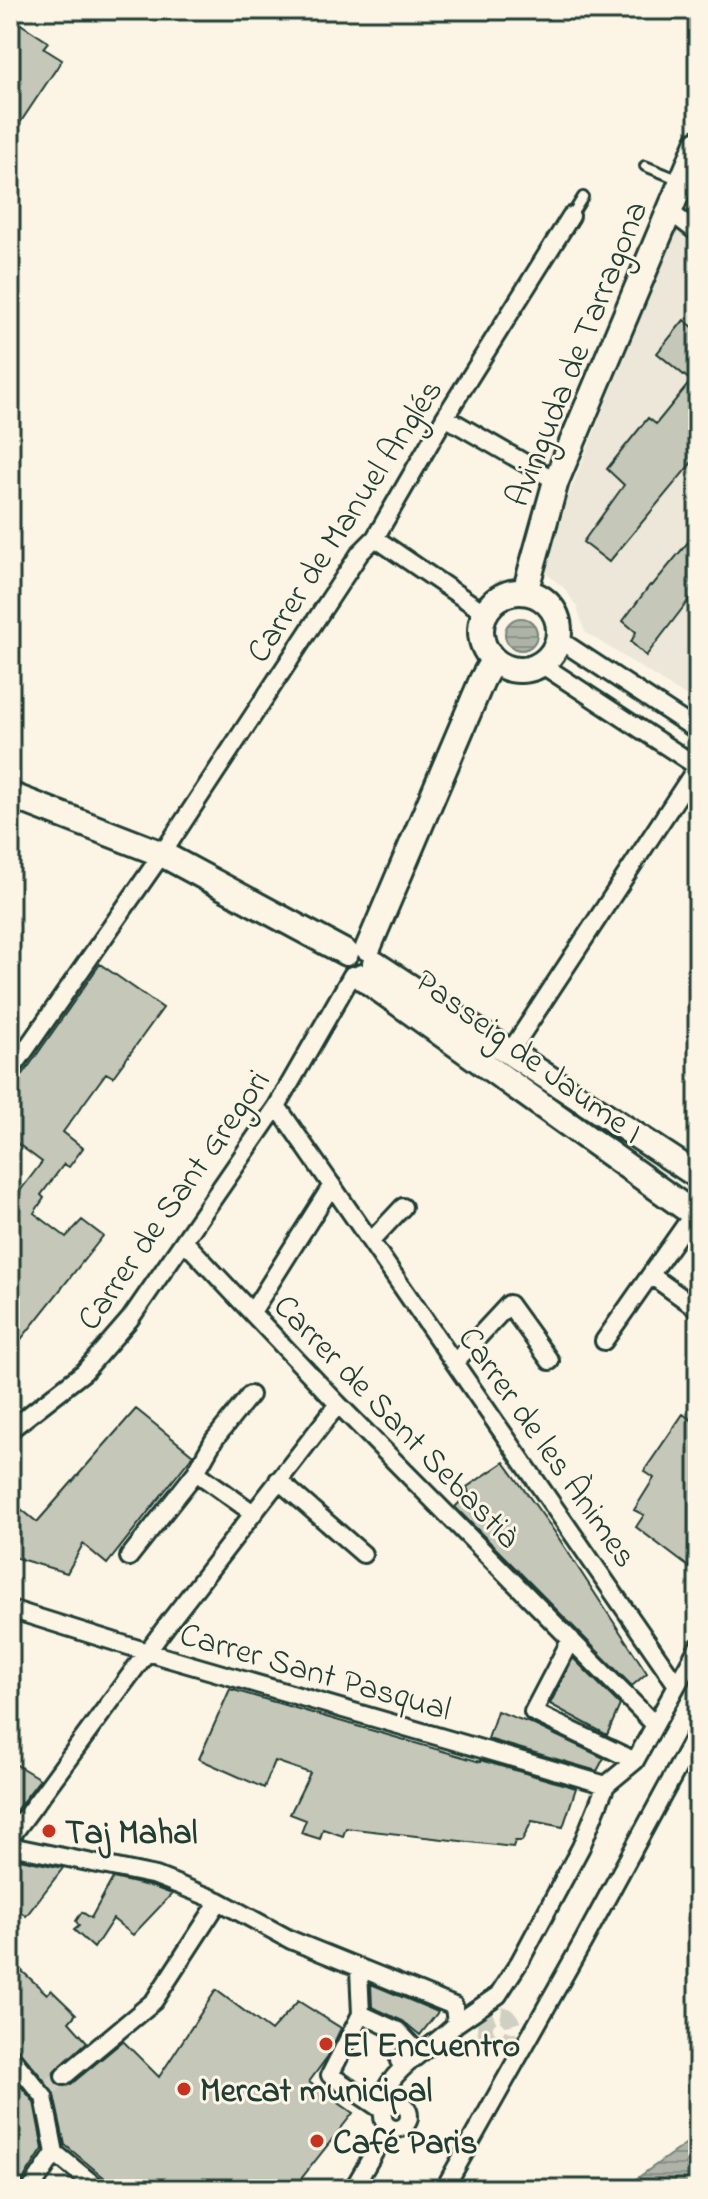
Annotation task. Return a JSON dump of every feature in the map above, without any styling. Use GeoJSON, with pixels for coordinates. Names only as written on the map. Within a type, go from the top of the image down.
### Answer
{"type":"FeatureCollection","features":[{"type":"Feature","properties":{"kind":"street","name":"Avinguda de Tarragona"},"geometry":{"type":"LineString","coordinates":[[525,592],[556,481],[698,143]]}},
{"type":"Feature","properties":{"kind":"street"},"geometry":{"type":"LineString","coordinates":[[669,211],[698,233]]}},
{"type":"Feature","properties":{"kind":"street","name":"Carrer de Manuel Anglés"},"geometry":{"type":"LineString","coordinates":[[10,1072],[162,854],[360,553],[375,538],[445,417],[571,216]]}},
{"type":"Feature","properties":{"kind":"street"},"geometry":{"type":"LineString","coordinates":[[445,417],[556,481]]}},
{"type":"Feature","properties":{"kind":"street"},"geometry":{"type":"LineString","coordinates":[[375,538],[485,613]]}},
{"type":"Feature","properties":{"kind":"street"},"geometry":{"type":"LineString","coordinates":[[525,592],[538,596],[555,614],[559,626],[558,639],[549,657],[541,664],[532,668],[512,669],[493,660],[481,638],[481,625],[492,603],[502,596],[525,592]]}},
{"type":"Feature","properties":{"kind":"street"},"geometry":{"type":"LineString","coordinates":[[558,639],[698,731]]}},
{"type":"Feature","properties":{"kind":"street"},"geometry":{"type":"LineString","coordinates":[[10,795],[162,854],[360,964],[493,660]]}},
{"type":"Feature","properties":{"kind":"street"},"geometry":{"type":"LineString","coordinates":[[510,1052],[698,767],[541,664]]}},
{"type":"Feature","properties":{"kind":"street","name":"Passeig de Jaume I"},"geometry":{"type":"LineString","coordinates":[[360,964],[510,1052],[698,1176]]}},
{"type":"Feature","properties":{"kind":"street","name":"Passeig de Jaume I"},"geometry":{"type":"LineString","coordinates":[[360,964],[696,1216]]}},
{"type":"Feature","properties":{"kind":"street","name":"Carrer de Sant Gregori"},"geometry":{"type":"LineString","coordinates":[[10,1430],[84,1372],[130,1319],[277,1106],[360,964]]}},
{"type":"Feature","properties":{"kind":"street","name":"Carrer de les Ànimes"},"geometry":{"type":"LineString","coordinates":[[277,1106],[677,1685]]}},
{"type":"Feature","properties":{"kind":"street"},"geometry":{"type":"LineString","coordinates":[[252,1312],[332,1185]]}},
{"type":"Feature","properties":{"kind":"street"},"geometry":{"type":"LineString","coordinates":[[371,1241],[403,1207]]}},
{"type":"Feature","properties":{"kind":"street"},"geometry":{"type":"LineString","coordinates":[[604,1341],[696,1216]]}},
{"type":"Feature","properties":{"kind":"street","name":"Carrer de Sant Sebastià"},"geometry":{"type":"LineString","coordinates":[[184,1241],[338,1404],[655,1725]]}},
{"type":"Feature","properties":{"kind":"street"},"geometry":{"type":"LineString","coordinates":[[652,1276],[698,1309]]}},
{"type":"Feature","properties":{"kind":"street","name":"Carrer de les Ànimes"},"geometry":{"type":"LineString","coordinates":[[455,1362],[509,1304],[550,1361]]}},
{"type":"Feature","properties":{"kind":"street"},"geometry":{"type":"LineString","coordinates":[[129,1557],[196,1472],[214,1440],[250,1395]]}},
{"type":"Feature","properties":{"kind":"street"},"geometry":{"type":"LineString","coordinates":[[10,1838],[338,1404]]}},
{"type":"Feature","properties":{"kind":"street"},"geometry":{"type":"LineString","coordinates":[[196,1472],[253,1513]]}},
{"type":"Feature","properties":{"kind":"street"},"geometry":{"type":"LineString","coordinates":[[278,1480],[363,1554]]}},
{"type":"Feature","properties":{"kind":"street","name":"Carrer Sant Pasqual"},"geometry":{"type":"LineString","coordinates":[[10,1609],[606,1785]]}},
{"type":"Feature","properties":{"kind":"street"},"geometry":{"type":"LineString","coordinates":[[571,1639],[533,1712],[635,1761]]}},
{"type":"Feature","properties":{"kind":"street"},"geometry":{"type":"LineString","coordinates":[[353,2189],[386,2115],[382,2097],[387,2084],[398,2071],[456,2024],[498,1995],[520,1961],[581,1847],[606,1785],[635,1761],[698,1647]]}},
{"type":"Feature","properties":{"kind":"street"},"geometry":{"type":"LineString","coordinates":[[444,2189],[698,1730]]}},
{"type":"Feature","properties":{"kind":"street"},"geometry":{"type":"LineString","coordinates":[[10,1846],[156,1876],[219,1901],[291,1940],[454,2006],[456,2024]]}},
{"type":"Feature","properties":{"kind":"street"},"geometry":{"type":"LineString","coordinates":[[64,2076],[154,2001],[219,1901]]}},
{"type":"Feature","properties":{"kind":"street"},"geometry":{"type":"LineString","coordinates":[[359,1970],[361,2014],[330,2075],[386,2115]]}},
{"type":"Feature","properties":{"kind":"street"},"geometry":{"type":"LineString","coordinates":[[361,2014],[398,2031],[413,2047],[365,2099]]}},
{"type":"Feature","properties":{"kind":"street"},"geometry":{"type":"LineString","coordinates":[[10,2056],[44,2092],[55,2153],[99,2189]]}},
{"type":"Feature","properties":{"kind":"street"},"geometry":{"type":"LineString","coordinates":[[31,2189],[55,2153]]}},
{"type":"Feature","properties":{"kind":"lane"},"geometry":{"type":"LineString","coordinates":[[645,166],[681,180]]}},
{"type":"Feature","properties":{"kind":"lane"},"geometry":{"type":"LineString","coordinates":[[571,216],[583,197]]}},
{"type":"Feature","properties":{"kind":"shaded area"},"geometry":{"type":"Polygon","coordinates":[[[677,227],[698,244],[698,704],[585,632],[577,607],[565,589],[546,573],[552,537],[677,227]]]}},
{"type":"Feature","properties":{"kind":"shaded area"},"geometry":{"type":"Polygon","coordinates":[[[521,618],[532,623],[537,634],[532,645],[521,650],[510,645],[505,634],[510,623],[521,618]]]}},
{"type":"Feature","properties":{"kind":"shaded area"},"geometry":{"type":"Polygon","coordinates":[[[698,2135],[698,2189],[622,2189],[698,2135]]]}},
{"type":"Feature","properties":{"kind":"building"},"geometry":{"type":"Polygon","coordinates":[[[10,17],[48,42],[43,48],[62,60],[10,138],[10,17]]]}},
{"type":"Feature","properties":{"kind":"building"},"geometry":{"type":"Polygon","coordinates":[[[684,320],[698,331],[698,455],[609,562],[583,542],[624,485],[607,469],[648,418],[656,424],[691,381],[657,353],[684,320]]]}},
{"type":"Feature","properties":{"kind":"building"},"geometry":{"type":"Polygon","coordinates":[[[698,530],[698,588],[646,656],[631,642],[636,632],[623,621],[698,530]]]}},
{"type":"Feature","properties":{"kind":"building"},"geometry":{"type":"Polygon","coordinates":[[[100,964],[163,1008],[113,1077],[106,1073],[63,1132],[83,1148],[69,1167],[64,1164],[41,1195],[44,1198],[34,1213],[66,1237],[82,1220],[103,1236],[18,1343],[10,1337],[10,1204],[42,1162],[10,1138],[10,1093],[100,964]]]}},
{"type":"Feature","properties":{"kind":"building"},"geometry":{"type":"Polygon","coordinates":[[[136,1409],[193,1455],[107,1564],[83,1544],[67,1573],[10,1556],[10,1500],[37,1522],[136,1409]]]}},
{"type":"Feature","properties":{"kind":"building"},"geometry":{"type":"Polygon","coordinates":[[[683,1414],[698,1425],[698,1574],[636,1527],[644,1515],[634,1510],[654,1478],[644,1471],[683,1414]]]}},
{"type":"Feature","properties":{"kind":"building"},"geometry":{"type":"Polygon","coordinates":[[[504,1462],[554,1531],[647,1673],[632,1686],[455,1507],[469,1493],[467,1487],[504,1462]]]}},
{"type":"Feature","properties":{"kind":"building"},"geometry":{"type":"Polygon","coordinates":[[[573,1658],[620,1705],[607,1735],[550,1704],[573,1658]]]}},
{"type":"Feature","properties":{"kind":"building"},"geometry":{"type":"Polygon","coordinates":[[[230,1689],[576,1788],[563,1827],[532,1821],[522,1841],[515,1841],[513,1847],[346,1828],[343,1836],[323,1829],[320,1839],[301,1833],[306,1820],[290,1814],[310,1773],[275,1761],[264,1788],[199,1759],[230,1689]]]}},
{"type":"Feature","properties":{"kind":"building"},"geometry":{"type":"Polygon","coordinates":[[[497,1711],[604,1758],[597,1771],[488,1739],[497,1711]]]}},
{"type":"Feature","properties":{"kind":"building"},"geometry":{"type":"Polygon","coordinates":[[[10,1761],[40,1779],[10,1818],[10,1761]]]}},
{"type":"Feature","properties":{"kind":"building"},"geometry":{"type":"Polygon","coordinates":[[[10,1857],[63,1868],[26,1916],[10,1903],[10,1857]]]}},
{"type":"Feature","properties":{"kind":"building"},"geometry":{"type":"Polygon","coordinates":[[[113,1878],[172,1894],[133,1935],[113,1919],[94,1948],[74,1930],[79,1926],[76,1921],[82,1912],[91,1918],[113,1878]]]}},
{"type":"Feature","properties":{"kind":"building"},"geometry":{"type":"Polygon","coordinates":[[[10,1960],[47,1994],[51,1990],[76,2014],[69,2022],[87,2042],[54,2072],[53,2079],[60,2086],[71,2084],[123,2041],[159,2077],[216,1990],[271,2031],[298,2001],[341,2028],[328,2056],[309,2082],[353,2113],[293,2189],[118,2189],[65,2145],[53,2091],[18,2049],[10,2045],[10,1960]]]}},
{"type":"Feature","properties":{"kind":"building"},"geometry":{"type":"Polygon","coordinates":[[[371,1984],[438,2012],[420,2035],[403,2021],[372,2007],[371,1984]]]}},
{"type":"Feature","properties":{"kind":"building"},"geometry":{"type":"Polygon","coordinates":[[[10,2073],[34,2102],[43,2149],[17,2189],[10,2189],[10,2073]]]}},
{"type":"Feature","properties":{"kind":"tunnel"},"geometry":{"type":"LineString","coordinates":[[499,2014],[509,2018],[513,2028],[509,2038],[499,2042],[489,2038],[485,2028],[489,2018],[499,2014]]}},
{"type":"Feature","properties":{"kind":"tunnel"},"geometry":{"type":"LineString","coordinates":[[48,2089],[64,2076]]}},
{"type":"Feature","properties":{"kind":"place","name":"Taj Mahal"},"geometry":{"type":"Point","coordinates":[49,1831]}},
{"type":"Feature","properties":{"kind":"place","name":"El Encuentro"},"geometry":{"type":"Point","coordinates":[326,2044]}},
{"type":"Feature","properties":{"kind":"place","name":"Mercat municipal"},"geometry":{"type":"Point","coordinates":[184,2089]}},
{"type":"Feature","properties":{"kind":"place","name":"Café Paris"},"geometry":{"type":"Point","coordinates":[317,2141]}}]}
